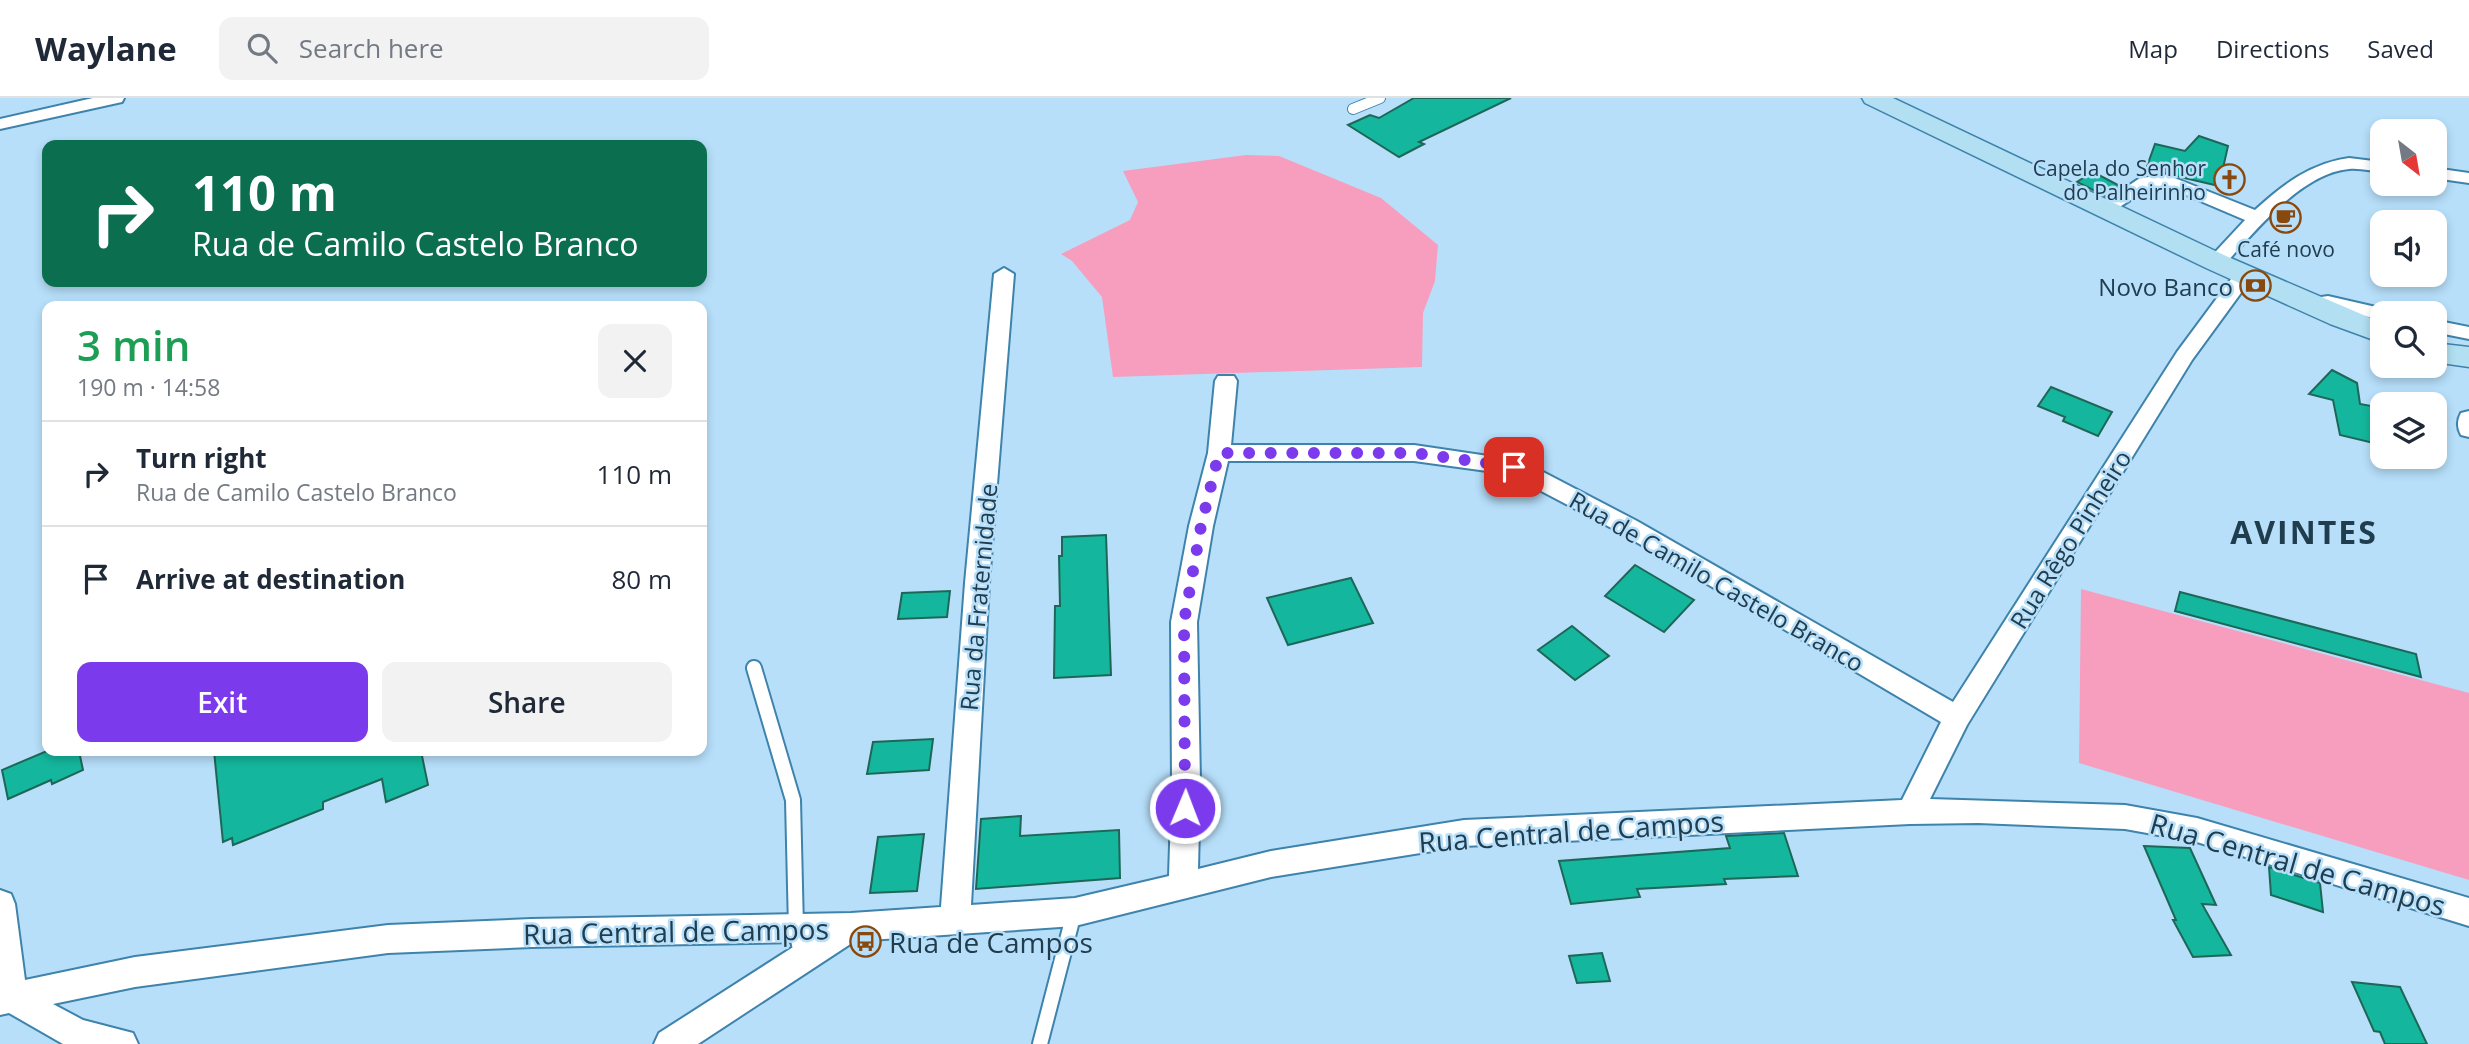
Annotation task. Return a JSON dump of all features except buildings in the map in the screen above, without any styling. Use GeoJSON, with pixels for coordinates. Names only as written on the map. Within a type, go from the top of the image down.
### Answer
{"type":"FeatureCollection","features":[{"type":"Feature","properties":{"kind":"street"},"geometry":{"type":"LineString","coordinates":[[0,124],[116,98]]}},
{"type":"Feature","properties":{"kind":"street"},"geometry":{"type":"LineString","coordinates":[[1874,98],[2216,262],[2370,329]]}},
{"type":"Feature","properties":{"kind":"street"},"geometry":{"type":"LineString","coordinates":[[2216,262],[2283,195],[2312,177],[2343,164],[2370,166]]}},
{"type":"Feature","properties":{"kind":"street"},"geometry":{"type":"LineString","coordinates":[[2447,175],[2469,178]]}},
{"type":"Feature","properties":{"kind":"street"},"geometry":{"type":"LineString","coordinates":[[2103,209],[2146,182],[2167,180],[2259,219]]}},
{"type":"Feature","properties":{"kind":"street","name":"Rua da Fraternidade"},"geometry":{"type":"LineString","coordinates":[[955,921],[977,583],[1004,274]]}},
{"type":"Feature","properties":{"kind":"street","name":"Rua Rêgo Pinheiro"},"geometry":{"type":"LineString","coordinates":[[1910,812],[1957,719],[2184,357],[2244,275]]}},
{"type":"Feature","properties":{"kind":"street"},"geometry":{"type":"LineString","coordinates":[[2308,304],[2328,302],[2370,311]]}},
{"type":"Feature","properties":{"kind":"street"},"geometry":{"type":"LineString","coordinates":[[2456,349],[2469,386]]}},
{"type":"Feature","properties":{"kind":"street"},"geometry":{"type":"LineString","coordinates":[[1183,887],[1186,782],[1184,622],[1201,526],[1219,453],[1226,381]]}},
{"type":"Feature","properties":{"kind":"street"},"geometry":{"type":"LineString","coordinates":[[2469,418],[2469,430]]}},
{"type":"Feature","properties":{"kind":"street","name":"Rua de Camilo Castelo Branco"},"geometry":{"type":"LineString","coordinates":[[1219,453],[1414,453],[1514,467],[1629,527],[1957,719]]}},
{"type":"Feature","properties":{"kind":"street","name":"Rua Central de Campos"},"geometry":{"type":"LineString","coordinates":[[6,999],[135,972],[388,939],[531,933],[851,927],[1074,912],[1272,864],[1464,833],[1910,812],[1979,811],[2125,817],[2161,823],[2197,830],[2469,912]]}},
{"type":"Feature","properties":{"kind":"street"},"geometry":{"type":"LineString","coordinates":[[0,904],[6,999],[78,1035],[122,1044]]}},
{"type":"Feature","properties":{"kind":"street"},"geometry":{"type":"LineString","coordinates":[[670,1044],[851,927]]}},
{"type":"Feature","properties":{"kind":"lane"},"geometry":{"type":"LineString","coordinates":[[1353,109],[1380,98]]}},
{"type":"Feature","properties":{"kind":"lane"},"geometry":{"type":"LineString","coordinates":[[754,668],[793,800],[796,929],[802,960]]}},
{"type":"Feature","properties":{"kind":"lane"},"geometry":{"type":"LineString","coordinates":[[1040,1044],[1074,912]]}},
{"type":"Feature","properties":{"kind":"shaded area"},"geometry":{"type":"Polygon","coordinates":[[[1246,155],[1279,156],[1381,198],[1438,245],[1435,281],[1423,313],[1422,367],[1113,377],[1102,297],[1072,261],[1061,254],[1130,220],[1138,202],[1123,171],[1246,155]]]}},
{"type":"Feature","properties":{"kind":"shaded area"},"geometry":{"type":"Polygon","coordinates":[[[2081,589],[2469,693],[2469,880],[2079,763],[2081,589]]]}},
{"type":"Feature","properties":{"kind":"place","name":"Capela do Senhor do Palheirinho"},"geometry":{"type":"Point","coordinates":[2229,180]}},
{"type":"Feature","properties":{"kind":"place","name":"Café novo"},"geometry":{"type":"Point","coordinates":[2286,217]}},
{"type":"Feature","properties":{"kind":"place","name":"Novo Banco"},"geometry":{"type":"Point","coordinates":[2256,286]}},
{"type":"Feature","properties":{"kind":"place","name":"Rua de Campos"},"geometry":{"type":"Point","coordinates":[866,942]}},
{"type":"Feature","properties":{"kind":"district","name":"AVINTES"},"geometry":{"type":"Point","coordinates":[2304,531]}},
{"type":"Feature","properties":{"kind":"route"},"geometry":{"type":"LineString","coordinates":[[1185,808],[1184,622],[1201,526],[1219,453],[1414,453],[1514,467]]}}]}
